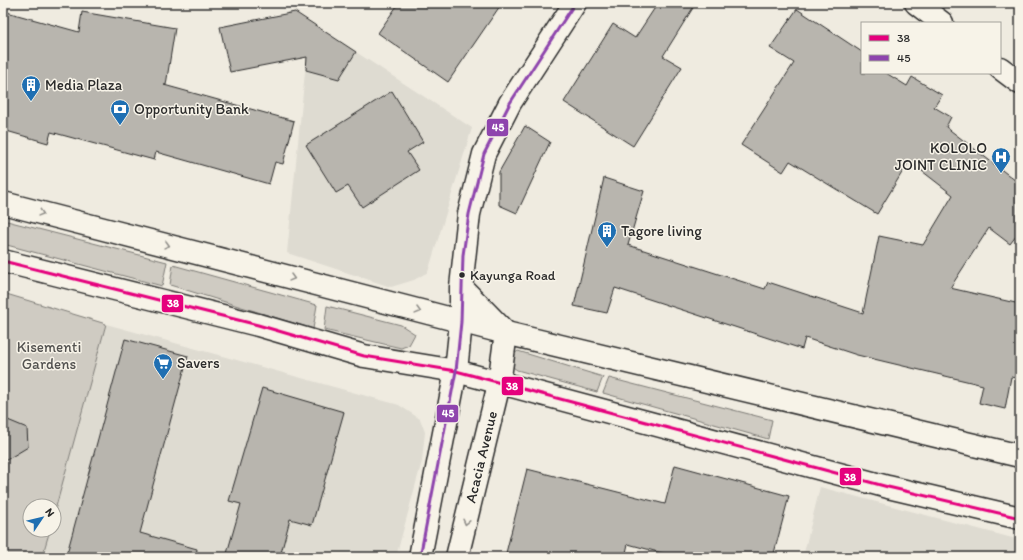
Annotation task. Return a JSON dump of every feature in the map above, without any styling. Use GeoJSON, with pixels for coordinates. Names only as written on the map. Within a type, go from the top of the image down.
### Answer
{"type":"FeatureCollection","features":[{"type":"Feature","properties":{"kind":"main road"},"geometry":{"type":"LineString","coordinates":[[420,557],[456,371],[461,322],[461,287],[469,214],[484,154],[510,103],[576,3]]}},
{"type":"Feature","properties":{"kind":"main road"},"geometry":{"type":"LineString","coordinates":[[916,3],[941,22]]}},
{"type":"Feature","properties":{"kind":"main road"},"geometry":{"type":"LineString","coordinates":[[1001,69],[1020,83]]}},
{"type":"Feature","properties":{"kind":"main road"},"geometry":{"type":"LineString","coordinates":[[3,203],[461,322],[1020,456]]}},
{"type":"Feature","properties":{"kind":"main road"},"geometry":{"type":"LineString","coordinates":[[3,261],[258,325],[364,356],[456,371],[499,384],[888,487],[1020,518]]}},
{"type":"Feature","properties":{"kind":"main road"},"geometry":{"type":"LineString","coordinates":[[461,287],[506,333]]}},
{"type":"Feature","properties":{"kind":"main road","name":"Acacia Avenue"},"geometry":{"type":"LineString","coordinates":[[457,557],[499,384],[506,333]]}},
{"type":"Feature","properties":{"kind":"shaded area"},"geometry":{"type":"Polygon","coordinates":[[[310,22],[472,128],[428,272],[414,280],[391,287],[287,253],[310,22]]]}},
{"type":"Feature","properties":{"kind":"shaded area"},"geometry":{"type":"Polygon","coordinates":[[[106,324],[399,405],[420,419],[425,432],[422,461],[396,557],[42,557],[48,538],[62,538],[62,498],[58,498],[106,324]]]}},
{"type":"Feature","properties":{"kind":"shaded area"},"geometry":{"type":"Polygon","coordinates":[[[820,487],[1020,540],[1020,557],[803,557],[820,487]]]}},
{"type":"Feature","properties":{"kind":"green space"},"geometry":{"type":"Polygon","coordinates":[[[3,220],[167,262],[162,286],[3,244],[3,220]]]}},
{"type":"Feature","properties":{"kind":"green space"},"geometry":{"type":"Polygon","coordinates":[[[173,265],[317,305],[313,329],[170,285],[173,265]]]}},
{"type":"Feature","properties":{"kind":"green space","name":"Kisementi Gardens"},"geometry":{"type":"Polygon","coordinates":[[[3,293],[106,324],[58,498],[22,498],[22,538],[48,538],[42,557],[3,557],[3,293]]]}},
{"type":"Feature","properties":{"kind":"green space"},"geometry":{"type":"Polygon","coordinates":[[[327,306],[401,325],[415,334],[409,345],[401,348],[324,330],[327,306]]]}},
{"type":"Feature","properties":{"kind":"green space"},"geometry":{"type":"Polygon","coordinates":[[[518,351],[603,377],[597,392],[517,370],[510,365],[510,357],[518,351]]]}},
{"type":"Feature","properties":{"kind":"green space"},"geometry":{"type":"Polygon","coordinates":[[[609,378],[772,420],[768,439],[603,393],[609,378]]]}},
{"type":"Feature","properties":{"kind":"building"},"geometry":{"type":"Polygon","coordinates":[[[399,3],[502,3],[448,82],[378,33],[399,3]]]}},
{"type":"Feature","properties":{"kind":"building"},"geometry":{"type":"Polygon","coordinates":[[[658,3],[696,3],[663,56],[682,67],[633,146],[564,102],[613,24],[635,38],[658,3]]]}},
{"type":"Feature","properties":{"kind":"building"},"geometry":{"type":"Polygon","coordinates":[[[797,9],[861,51],[861,74],[888,74],[907,86],[912,77],[942,95],[934,107],[951,117],[946,127],[1020,184],[1020,231],[1010,244],[989,228],[950,288],[1020,304],[1020,357],[1015,378],[1011,377],[1005,409],[979,403],[983,385],[857,355],[805,338],[802,349],[615,288],[607,313],[574,306],[604,178],[644,191],[628,245],[765,289],[768,282],[863,313],[879,236],[923,245],[953,195],[909,161],[877,214],[790,161],[783,172],[741,145],[794,63],[770,48],[797,9]]]}},
{"type":"Feature","properties":{"kind":"building"},"geometry":{"type":"Polygon","coordinates":[[[3,11],[79,32],[82,12],[175,28],[166,85],[164,85],[294,121],[283,164],[275,162],[269,184],[156,152],[154,160],[51,132],[48,143],[3,130],[3,11]]]}},
{"type":"Feature","properties":{"kind":"building"},"geometry":{"type":"Polygon","coordinates":[[[295,12],[356,52],[339,79],[306,70],[307,57],[230,72],[220,27],[295,12]]]}},
{"type":"Feature","properties":{"kind":"building"},"geometry":{"type":"Polygon","coordinates":[[[392,91],[423,142],[407,152],[419,170],[362,207],[348,186],[336,193],[306,145],[392,91]]]}},
{"type":"Feature","properties":{"kind":"building"},"geometry":{"type":"Polygon","coordinates":[[[525,126],[550,142],[517,213],[499,205],[499,172],[525,126]]]}},
{"type":"Feature","properties":{"kind":"building"},"geometry":{"type":"Polygon","coordinates":[[[125,339],[188,356],[140,533],[197,549],[196,557],[66,557],[125,339]]]}},
{"type":"Feature","properties":{"kind":"building"},"geometry":{"type":"Polygon","coordinates":[[[262,388],[344,412],[312,525],[290,519],[280,557],[226,557],[241,504],[229,501],[262,388]]]}},
{"type":"Feature","properties":{"kind":"building"},"geometry":{"type":"Polygon","coordinates":[[[3,418],[27,428],[28,447],[3,462],[3,418]]]}},
{"type":"Feature","properties":{"kind":"building"},"geometry":{"type":"Polygon","coordinates":[[[675,465],[789,496],[773,557],[677,557],[628,544],[625,557],[505,557],[527,469],[665,504],[675,465]]]}},
{"type":"Feature","properties":{"kind":"transit line","name":"45"},"geometry":{"type":"LineString","coordinates":[[420,557],[456,371],[461,322],[463,255],[469,214],[484,154],[510,103],[575,3]]}},
{"type":"Feature","properties":{"kind":"transit line","name":"38"},"geometry":{"type":"LineString","coordinates":[[3,261],[258,325],[364,356],[456,371],[888,487],[1020,518]]}},
{"type":"Feature","properties":{"kind":"place","name":"Media Plaza"},"geometry":{"type":"Point","coordinates":[31,102]}},
{"type":"Feature","properties":{"kind":"place","name":"Opportunity Bank"},"geometry":{"type":"Point","coordinates":[120,126]}},
{"type":"Feature","properties":{"kind":"place","name":"KOLOLO JOINT CLINIC"},"geometry":{"type":"Point","coordinates":[1001,174]}},
{"type":"Feature","properties":{"kind":"place","name":"Tagore living"},"geometry":{"type":"Point","coordinates":[607,248]}},
{"type":"Feature","properties":{"kind":"place","name":"Kayunga Road"},"geometry":{"type":"Point","coordinates":[462,275]}},
{"type":"Feature","properties":{"kind":"place","name":"Savers"},"geometry":{"type":"Point","coordinates":[163,380]}}]}
